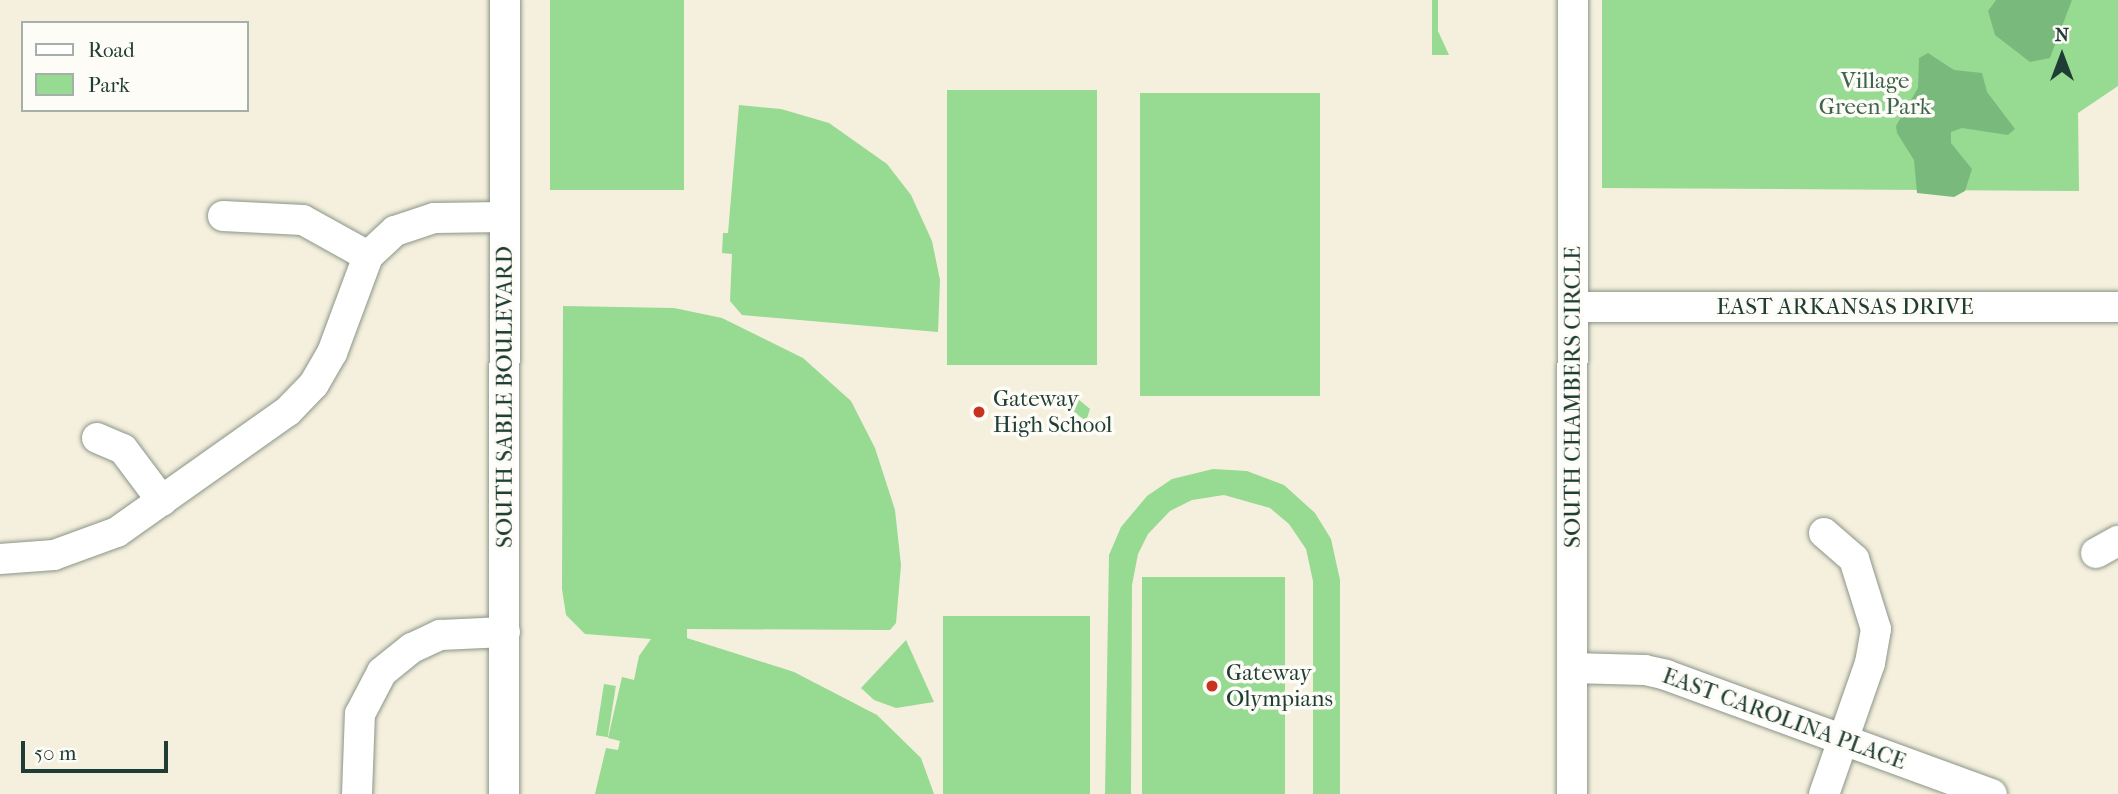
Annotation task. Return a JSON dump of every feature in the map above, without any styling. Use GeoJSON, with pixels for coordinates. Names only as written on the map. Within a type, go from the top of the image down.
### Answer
{"type":"FeatureCollection","features":[{"type":"Feature","properties":{"kind":"street","name":"SOUTH SABLE BOULEVARD"},"geometry":{"type":"LineString","coordinates":[[504,794],[505,0]]}},
{"type":"Feature","properties":{"kind":"street","name":"SOUTH CHAMBERS CIRCLE"},"geometry":{"type":"LineString","coordinates":[[1572,794],[1573,0]]}},
{"type":"Feature","properties":{"kind":"street"},"geometry":{"type":"LineString","coordinates":[[223,216],[303,219],[368,256]]}},
{"type":"Feature","properties":{"kind":"street"},"geometry":{"type":"LineString","coordinates":[[0,559],[54,555],[86,546],[162,501],[274,423],[314,384],[338,340],[368,256],[395,231],[416,221],[505,217]]}},
{"type":"Feature","properties":{"kind":"street","name":"EAST ARKANSAS DRIVE"},"geometry":{"type":"LineString","coordinates":[[1573,307],[2118,307]]}},
{"type":"Feature","properties":{"kind":"street"},"geometry":{"type":"LineString","coordinates":[[97,438],[123,449],[162,501]]}},
{"type":"Feature","properties":{"kind":"street"},"geometry":{"type":"LineString","coordinates":[[1824,533],[1852,554],[1875,620],[1872,656],[1824,794]]}},
{"type":"Feature","properties":{"kind":"street"},"geometry":{"type":"LineString","coordinates":[[358,794],[360,714],[382,672],[412,648],[440,635],[505,632]]}},
{"type":"Feature","properties":{"kind":"street","name":"EAST CAROLINA PLACE"},"geometry":{"type":"LineString","coordinates":[[1572,668],[1653,671],[1992,794]]}},
{"type":"Feature","properties":{"kind":"green space"},"geometry":{"type":"Polygon","coordinates":[[[550,0],[684,0],[684,190],[550,190],[550,0]]]}},
{"type":"Feature","properties":{"kind":"green space"},"geometry":{"type":"Polygon","coordinates":[[[1432,0],[1438,0],[1438,31],[1449,55],[1432,55],[1432,0]]]}},
{"type":"Feature","properties":{"kind":"green space","name":"Village Green Park"},"geometry":{"type":"Polygon","coordinates":[[[1602,0],[2118,0],[2118,86],[2078,113],[2079,191],[1602,188],[1602,0]]]}},
{"type":"Feature","properties":{"kind":"green space"},"geometry":{"type":"Polygon","coordinates":[[[1996,0],[2072,0],[2050,58],[2030,62],[1995,35],[1988,11],[1996,0]]]}},
{"type":"Feature","properties":{"kind":"green space"},"geometry":{"type":"Polygon","coordinates":[[[1928,53],[1954,70],[1982,73],[1987,92],[2015,129],[2008,135],[1962,128],[1951,132],[1951,143],[1972,169],[1965,191],[1954,197],[1917,193],[1914,160],[1897,133],[1896,126],[1918,88],[1919,58],[1928,53]]]}},
{"type":"Feature","properties":{"kind":"green space"},"geometry":{"type":"Polygon","coordinates":[[[947,90],[1097,90],[1097,365],[947,365],[947,90]]]}},
{"type":"Feature","properties":{"kind":"green space"},"geometry":{"type":"Polygon","coordinates":[[[1140,93],[1320,93],[1320,396],[1140,396],[1140,93]]]}},
{"type":"Feature","properties":{"kind":"green space"},"geometry":{"type":"Polygon","coordinates":[[[739,105],[781,109],[829,123],[887,164],[911,195],[932,241],[940,280],[938,332],[742,315],[730,301],[732,254],[722,253],[723,233],[728,233],[739,105]]]}},
{"type":"Feature","properties":{"kind":"green space"},"geometry":{"type":"Polygon","coordinates":[[[563,306],[674,308],[722,318],[803,358],[851,401],[875,448],[895,510],[901,565],[896,623],[890,630],[687,629],[687,638],[794,672],[877,715],[921,758],[934,794],[595,794],[606,748],[618,750],[620,741],[608,738],[622,677],[634,680],[639,656],[651,639],[585,634],[566,615],[562,589],[563,306]]]}},
{"type":"Feature","properties":{"kind":"green space"},"geometry":{"type":"Polygon","coordinates":[[[1073,395],[1090,409],[1086,421],[1061,402],[1073,395]]]}},
{"type":"Feature","properties":{"kind":"green space"},"geometry":{"type":"Polygon","coordinates":[[[1213,469],[1247,471],[1284,485],[1315,513],[1331,539],[1340,580],[1340,794],[1313,794],[1313,581],[1306,549],[1289,524],[1270,508],[1224,495],[1192,500],[1170,511],[1148,534],[1138,554],[1132,585],[1131,794],[1105,794],[1109,555],[1121,527],[1147,496],[1172,479],[1213,469]]]}},
{"type":"Feature","properties":{"kind":"green space","name":"Gateway Olympians"},"geometry":{"type":"Polygon","coordinates":[[[1142,577],[1285,577],[1285,794],[1142,794],[1142,577]]]}},
{"type":"Feature","properties":{"kind":"green space"},"geometry":{"type":"Polygon","coordinates":[[[943,616],[1090,616],[1090,794],[943,794],[943,616]]]}},
{"type":"Feature","properties":{"kind":"green space"},"geometry":{"type":"Polygon","coordinates":[[[906,640],[934,702],[896,708],[874,700],[861,688],[906,640]]]}},
{"type":"Feature","properties":{"kind":"green space"},"geometry":{"type":"Polygon","coordinates":[[[604,684],[616,686],[608,737],[596,735],[604,684]]]}},
{"type":"Feature","properties":{"kind":"place","name":"Gateway High School"},"geometry":{"type":"Point","coordinates":[979,412]}},
{"type":"Feature","properties":{"kind":"place","name":"Gateway Olympians"},"geometry":{"type":"Point","coordinates":[1212,686]}}]}
